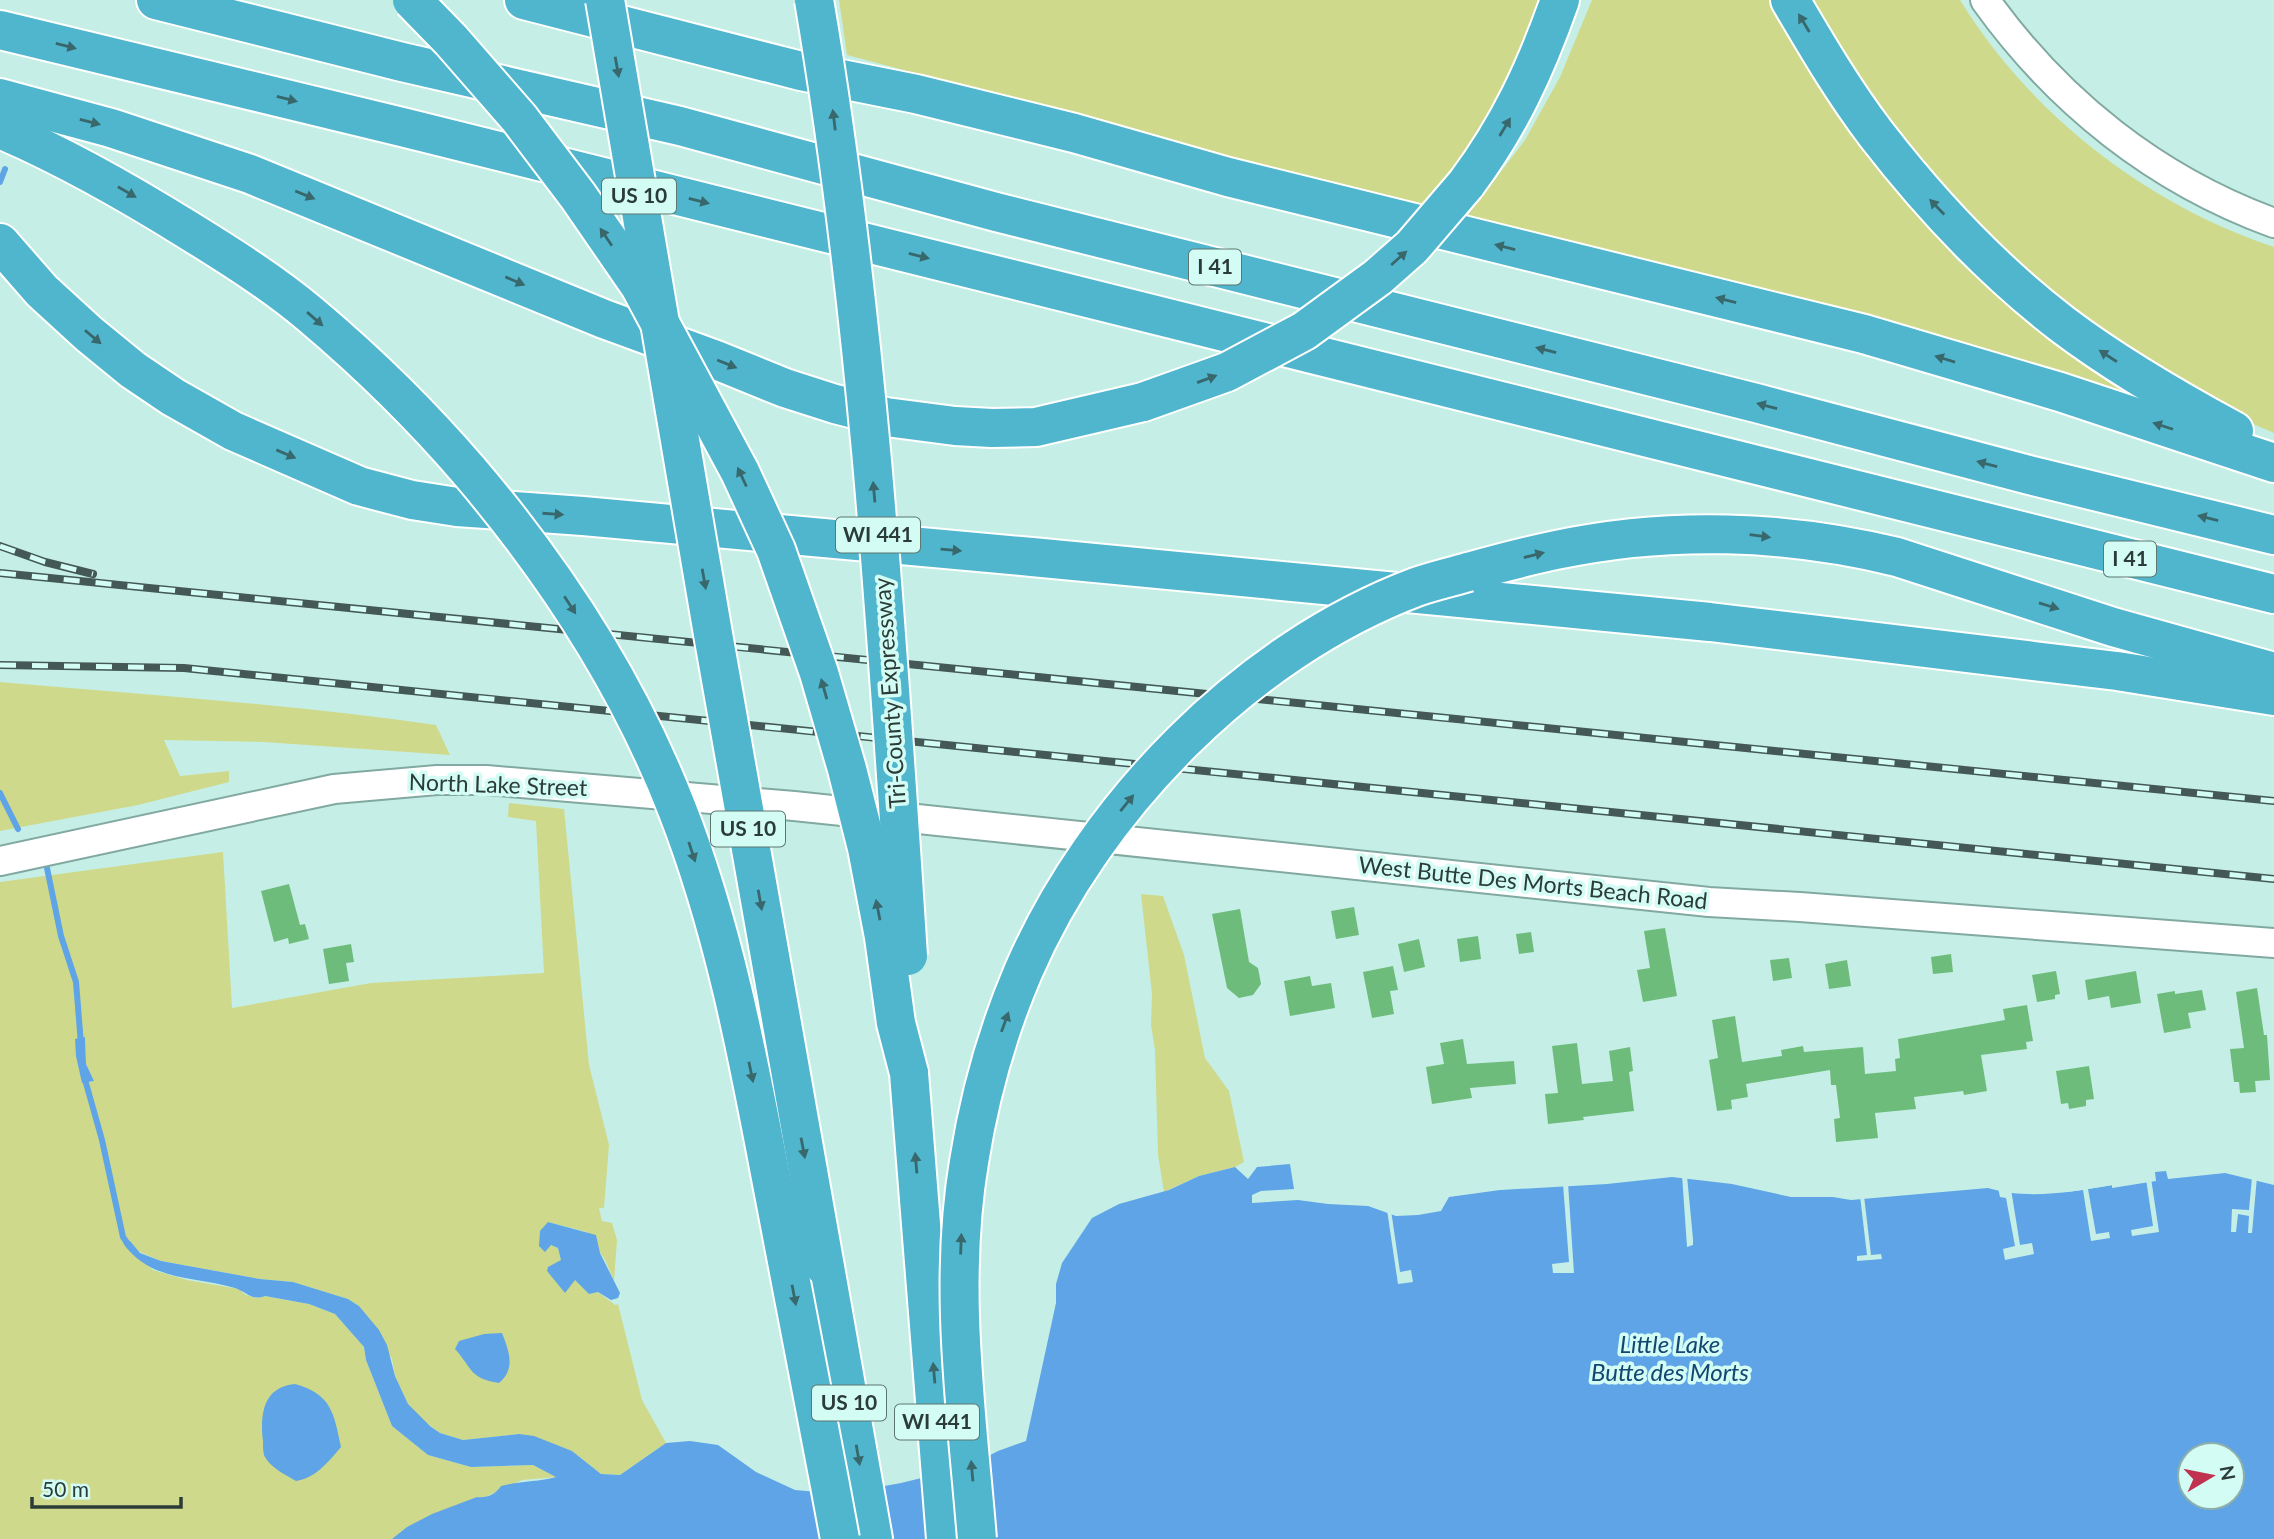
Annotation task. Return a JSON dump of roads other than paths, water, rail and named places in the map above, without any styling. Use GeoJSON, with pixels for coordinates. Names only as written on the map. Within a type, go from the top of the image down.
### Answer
{"type":"FeatureCollection","features":[{"type":"Feature","properties":{"kind":"highway","name":"I 41"},"geometry":{"type":"LineString","coordinates":[[156,0],[680,126],[1009,215],[2274,535]]}},
{"type":"Feature","properties":{"kind":"highway"},"geometry":{"type":"LineString","coordinates":[[412,0],[519,118],[578,196],[640,286],[740,471],[776,550],[819,673],[840,745],[867,848],[884,937],[896,1023],[909,1073]]}},
{"type":"Feature","properties":{"kind":"highway"},"geometry":{"type":"LineString","coordinates":[[524,0],[801,71],[942,100],[1466,237],[1864,334],[2060,392],[2274,463]]}},
{"type":"Feature","properties":{"kind":"highway","name":"US 10"},"geometry":{"type":"LineString","coordinates":[[605,0],[873,1539]]}},
{"type":"Feature","properties":{"kind":"highway","name":"Tri-County Expressway"},"geometry":{"type":"LineString","coordinates":[[814,0],[834,121],[867,404],[912,1011],[909,1073],[946,1539]]}},
{"type":"Feature","properties":{"kind":"highway"},"geometry":{"type":"LineString","coordinates":[[0,98],[111,128],[250,174],[604,319],[785,388],[835,404],[887,417],[954,426],[1035,427],[1143,402],[1227,372],[1315,323],[1378,276],[1412,247],[1491,151],[1533,74],[1560,0]]}},
{"type":"Feature","properties":{"kind":"highway"},"geometry":{"type":"LineString","coordinates":[[1790,0],[1834,73],[1876,134],[1927,196],[1991,263],[2062,324],[2127,370],[2194,410],[2274,449]]}},
{"type":"Feature","properties":{"kind":"highway","name":"I 41"},"geometry":{"type":"LineString","coordinates":[[0,30],[420,131],[2274,594]]}},
{"type":"Feature","properties":{"kind":"highway"},"geometry":{"type":"LineString","coordinates":[[0,129],[88,170],[246,266],[310,314],[358,356],[444,442],[526,541],[571,605],[617,683],[666,782],[691,848],[728,968],[752,1076],[840,1539]]}},
{"type":"Feature","properties":{"kind":"highway"},"geometry":{"type":"LineString","coordinates":[[0,243],[42,291],[124,363],[173,397],[233,431],[359,486],[412,500],[457,507],[1046,558],[1710,622],[2116,671],[2274,696]]}},
{"type":"Feature","properties":{"kind":"highway"},"geometry":{"type":"LineString","coordinates":[[977,1539],[963,1369],[961,1230],[968,1163],[985,1085],[1002,1028],[1024,971],[1044,931],[1094,847],[1130,798],[1220,707],[1279,662],[1338,625],[1416,587],[1468,572],[1557,549],[1662,536],[1750,534],[1863,549],[1897,557],[2135,633],[2274,672]]}},
{"type":"Feature","properties":{"kind":"street"},"geometry":{"type":"LineString","coordinates":[[1985,0],[2027,54],[2097,122],[2142,156],[2186,183],[2234,209],[2274,223]]}},
{"type":"Feature","properties":{"kind":"street","name":"North Lake Street"},"geometry":{"type":"LineString","coordinates":[[0,861],[279,800],[384,783],[486,780],[794,806]]}},
{"type":"Feature","properties":{"kind":"street","name":"West Butte Des Morts Beach Road"},"geometry":{"type":"LineString","coordinates":[[794,806],[1709,902],[2274,943]]}},
{"type":"Feature","properties":{"kind":"water"},"geometry":{"type":"Polygon","coordinates":[[[85,1037],[86,1064],[94,1081],[82,1083],[75,1039],[85,1037]]]}},
{"type":"Feature","properties":{"kind":"water","name":"Little Lake Butte des Morts"},"geometry":{"type":"Polygon","coordinates":[[[1290,1164],[1294,1189],[1261,1191],[1252,1195],[1252,1203],[1298,1200],[1368,1206],[1396,1216],[1441,1211],[1449,1197],[1500,1190],[1672,1177],[1732,1184],[1791,1197],[1851,1200],[1988,1188],[2034,1194],[2112,1185],[2112,1188],[2156,1181],[2155,1172],[2166,1171],[2168,1179],[2225,1173],[2274,1185],[2274,1539],[392,1539],[407,1527],[432,1514],[477,1497],[490,1495],[501,1486],[556,1477],[533,1465],[471,1467],[428,1455],[392,1426],[366,1360],[364,1347],[335,1314],[309,1304],[265,1296],[253,1297],[220,1284],[174,1276],[146,1265],[123,1243],[130,1241],[140,1253],[161,1261],[260,1279],[293,1282],[348,1299],[359,1306],[379,1330],[408,1404],[440,1433],[463,1440],[519,1434],[534,1436],[572,1451],[601,1474],[620,1475],[666,1443],[690,1441],[718,1445],[756,1472],[795,1490],[841,1494],[967,1467],[998,1451],[1026,1441],[1062,1263],[1092,1218],[1119,1204],[1169,1190],[1199,1176],[1235,1167],[1248,1179],[1257,1167],[1290,1164]]]}},
{"type":"Feature","properties":{"kind":"water"},"geometry":{"type":"Polygon","coordinates":[[[548,1222],[596,1235],[600,1253],[620,1293],[618,1298],[611,1300],[598,1292],[589,1294],[575,1280],[565,1293],[547,1271],[548,1267],[561,1260],[558,1248],[551,1245],[545,1252],[539,1246],[540,1231],[548,1222]]]}},
{"type":"Feature","properties":{"kind":"water"},"geometry":{"type":"Polygon","coordinates":[[[502,1333],[509,1353],[509,1366],[508,1372],[499,1383],[472,1372],[455,1349],[459,1341],[484,1334],[502,1333]]]}},
{"type":"Feature","properties":{"kind":"water"},"geometry":{"type":"Polygon","coordinates":[[[295,1384],[317,1393],[324,1400],[333,1415],[341,1447],[316,1473],[296,1481],[268,1461],[264,1454],[262,1431],[263,1412],[270,1396],[284,1386],[295,1384]]]}},
{"type":"Feature","properties":{"kind":"waterway"},"geometry":{"type":"LineString","coordinates":[[0,182],[5,169]]}},
{"type":"Feature","properties":{"kind":"waterway"},"geometry":{"type":"LineString","coordinates":[[0,793],[18,829]]}},
{"type":"Feature","properties":{"kind":"waterway"},"geometry":{"type":"LineString","coordinates":[[47,868],[61,936],[76,982],[81,1044]]}},
{"type":"Feature","properties":{"kind":"waterway"},"geometry":{"type":"LineString","coordinates":[[84,1076],[102,1140],[123,1237],[130,1247]]}},
{"type":"Feature","properties":{"kind":"railway"},"geometry":{"type":"LineString","coordinates":[[0,546],[45,562],[93,574]]}},
{"type":"Feature","properties":{"kind":"railway"},"geometry":{"type":"LineString","coordinates":[[0,573],[2274,801]]}},
{"type":"Feature","properties":{"kind":"railway"},"geometry":{"type":"LineString","coordinates":[[0,665],[184,668],[2274,879]]}}]}
